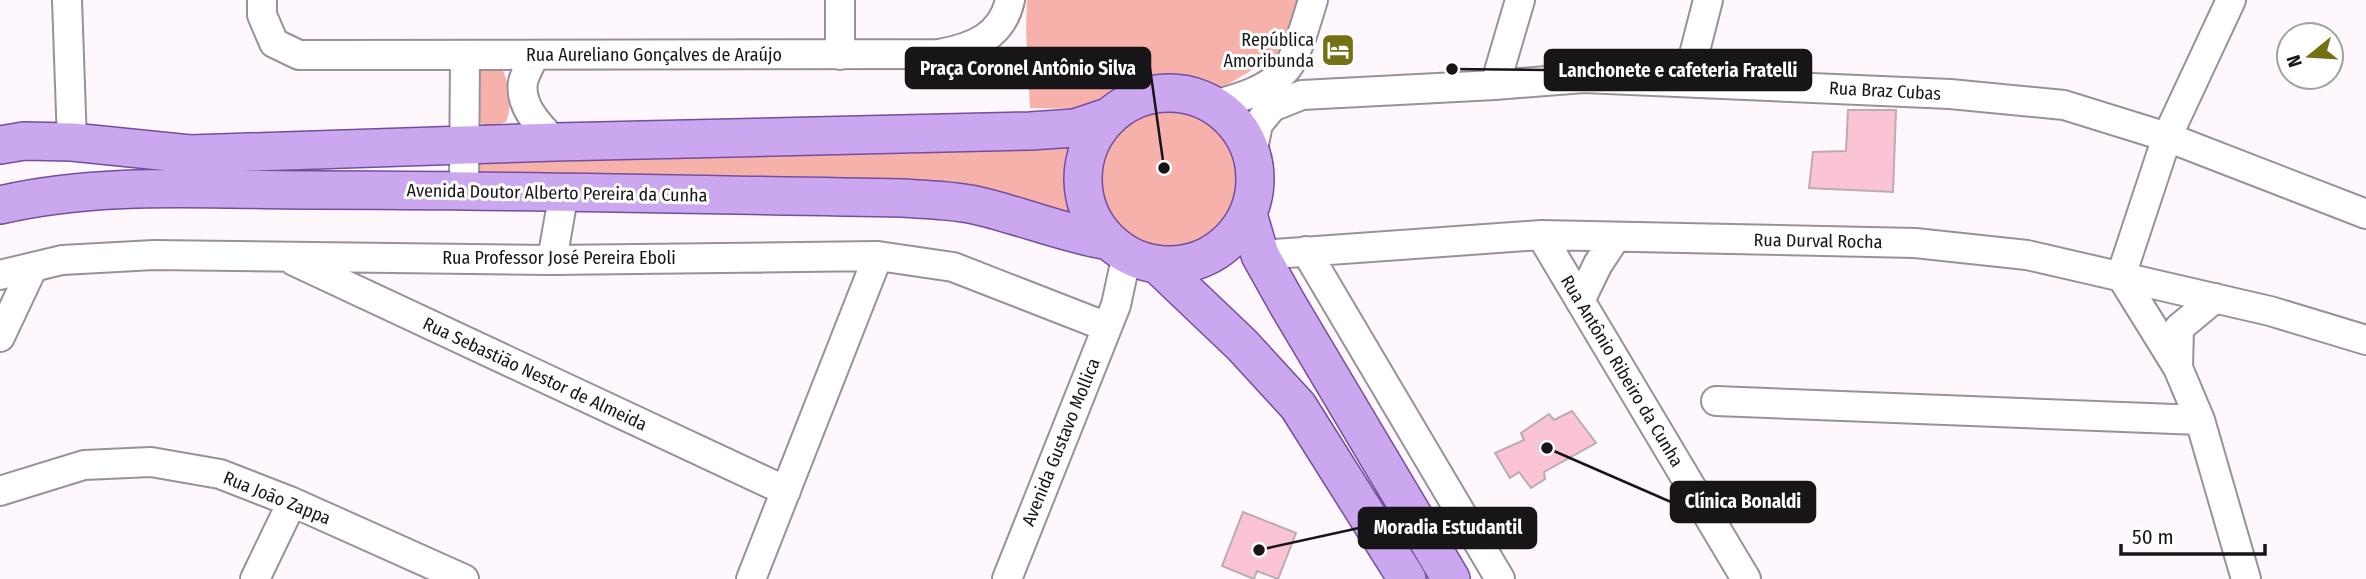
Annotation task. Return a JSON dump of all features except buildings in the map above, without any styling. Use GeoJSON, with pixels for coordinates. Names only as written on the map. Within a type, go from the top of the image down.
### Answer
{"type":"FeatureCollection","features":[{"type":"Feature","properties":{"kind":"main road"},"geometry":{"type":"LineString","coordinates":[[0,145],[24,141],[72,142],[190,154],[1030,131],[1075,128],[1108,117],[1130,102],[1156,93],[1185,93],[1214,105],[1239,128],[1252,154],[1255,184],[1248,214],[1234,237],[1217,251],[1194,262],[1137,256]]}},
{"type":"Feature","properties":{"kind":"main road"},"geometry":{"type":"LineString","coordinates":[[1108,117],[1090,144],[1083,174],[1087,205],[1137,256],[1242,345],[1298,406],[1401,573]]}},
{"type":"Feature","properties":{"kind":"main road","name":"Avenida Doutor Alberto Pereira da Cunha"},"geometry":{"type":"LineString","coordinates":[[0,205],[116,189],[564,192],[904,198],[975,205],[1034,220],[1137,256]]}},
{"type":"Feature","properties":{"kind":"main road"},"geometry":{"type":"LineString","coordinates":[[1248,214],[1260,255],[1451,579]]}},
{"type":"Feature","properties":{"kind":"street"},"geometry":{"type":"LineString","coordinates":[[67,0],[72,142]]}},
{"type":"Feature","properties":{"kind":"street","name":"Rua Aureliano Gonçalves de Araújo"},"geometry":{"type":"LineString","coordinates":[[262,0],[262,15],[274,43],[299,55],[939,54],[970,48],[992,33],[1007,13],[1010,0]]}},
{"type":"Feature","properties":{"kind":"street"},"geometry":{"type":"LineString","coordinates":[[840,0],[841,55]]}},
{"type":"Feature","properties":{"kind":"street"},"geometry":{"type":"LineString","coordinates":[[1214,105],[1245,96],[1268,85],[1289,67],[1313,0]]}},
{"type":"Feature","properties":{"kind":"street"},"geometry":{"type":"LineString","coordinates":[[1495,85],[1520,0]]}},
{"type":"Feature","properties":{"kind":"street"},"geometry":{"type":"LineString","coordinates":[[1687,82],[1708,0]]}},
{"type":"Feature","properties":{"kind":"street"},"geometry":{"type":"LineString","coordinates":[[2231,0],[2166,138],[2121,276],[2178,368],[2200,420],[2246,579]]}},
{"type":"Feature","properties":{"kind":"street"},"geometry":{"type":"LineString","coordinates":[[1295,50],[1297,68],[1301,75],[1333,94]]}},
{"type":"Feature","properties":{"kind":"street"},"geometry":{"type":"LineString","coordinates":[[464,191],[465,55]]}},
{"type":"Feature","properties":{"kind":"street"},"geometry":{"type":"LineString","coordinates":[[534,55],[523,84],[526,104],[537,123],[555,142]]}},
{"type":"Feature","properties":{"kind":"street","name":"Rua Braz Cubas"},"geometry":{"type":"LineString","coordinates":[[1252,154],[1258,124],[1272,107],[1302,95],[1584,78],[1950,94],[2064,105],[2166,138],[2366,214]]}},
{"type":"Feature","properties":{"kind":"street"},"geometry":{"type":"LineString","coordinates":[[552,260],[564,192]]}},
{"type":"Feature","properties":{"kind":"street","name":"Rua Durval Rocha"},"geometry":{"type":"LineString","coordinates":[[1260,255],[1541,235],[1915,243],[2027,255],[2270,311],[2366,340]]}},
{"type":"Feature","properties":{"kind":"street","name":"Rua Antônio Ribeiro da Cunha"},"geometry":{"type":"LineString","coordinates":[[1541,235],[1746,579]]}},
{"type":"Feature","properties":{"kind":"street"},"geometry":{"type":"LineString","coordinates":[[1580,300],[1598,264],[1616,237]]}},
{"type":"Feature","properties":{"kind":"street"},"geometry":{"type":"LineString","coordinates":[[1306,251],[1500,579]]}},
{"type":"Feature","properties":{"kind":"street","name":"Rua Professor José Pereira Eboli"},"geometry":{"type":"LineString","coordinates":[[0,275],[62,260],[154,255],[552,260],[878,256],[953,267],[1112,316]]}},
{"type":"Feature","properties":{"kind":"street"},"geometry":{"type":"LineString","coordinates":[[751,579],[878,256]]}},
{"type":"Feature","properties":{"kind":"street","name":"Avenida Gustavo Mollica"},"geometry":{"type":"LineString","coordinates":[[1007,579],[1137,256]]}},
{"type":"Feature","properties":{"kind":"street","name":"Rua Sebastião Nestor de Almeida"},"geometry":{"type":"LineString","coordinates":[[284,257],[786,491]]}},
{"type":"Feature","properties":{"kind":"street"},"geometry":{"type":"LineString","coordinates":[[0,337],[33,267]]}},
{"type":"Feature","properties":{"kind":"street"},"geometry":{"type":"LineString","coordinates":[[2178,368],[2179,328],[2215,298]]}},
{"type":"Feature","properties":{"kind":"street"},"geometry":{"type":"LineString","coordinates":[[1716,401],[2200,420]]}},
{"type":"Feature","properties":{"kind":"street","name":"Rua João Zappa"},"geometry":{"type":"LineString","coordinates":[[0,491],[85,465],[151,462],[220,474],[292,502],[464,579]]}},
{"type":"Feature","properties":{"kind":"street"},"geometry":{"type":"LineString","coordinates":[[255,579],[292,502]]}},
{"type":"Feature","properties":{"kind":"shaded area"},"geometry":{"type":"Polygon","coordinates":[[[1027,0],[1304,0],[1296,31],[1276,56],[1220,89],[1144,79],[1077,109],[1030,108],[1027,0]]]}},
{"type":"Feature","properties":{"kind":"shaded area"},"geometry":{"type":"Polygon","coordinates":[[[484,67],[502,68],[508,88],[510,102],[506,122],[494,126],[484,126],[477,119],[475,74],[484,67]]]}},
{"type":"Feature","properties":{"kind":"shaded area"},"geometry":{"type":"Polygon","coordinates":[[[1164,100],[1192,105],[1217,121],[1233,146],[1238,174],[1233,202],[1217,227],[1192,243],[1164,248],[1136,243],[1111,227],[1095,202],[1090,174],[1095,146],[1111,121],[1136,105],[1164,100]]]}},
{"type":"Feature","properties":{"kind":"shaded area"},"geometry":{"type":"Polygon","coordinates":[[[1072,140],[1065,171],[1069,198],[1077,218],[1022,198],[952,185],[483,176],[479,170],[482,157],[1072,140]]]}},
{"type":"Feature","properties":{"kind":"place","name":"República Amoribunda"},"geometry":{"type":"Point","coordinates":[1338,50]}},
{"type":"Feature","properties":{"kind":"place","name":"Lanchonete e cafeteria Fratelli"},"geometry":{"type":"Point","coordinates":[1452,69]}},
{"type":"Feature","properties":{"kind":"place","name":"Praça Coronel Antônio Silva"},"geometry":{"type":"Point","coordinates":[1164,168]}},
{"type":"Feature","properties":{"kind":"place","name":"Clínica Bonaldi"},"geometry":{"type":"Point","coordinates":[1547,448]}},
{"type":"Feature","properties":{"kind":"place","name":"Moradia Estudantil"},"geometry":{"type":"Point","coordinates":[1259,550]}}]}
